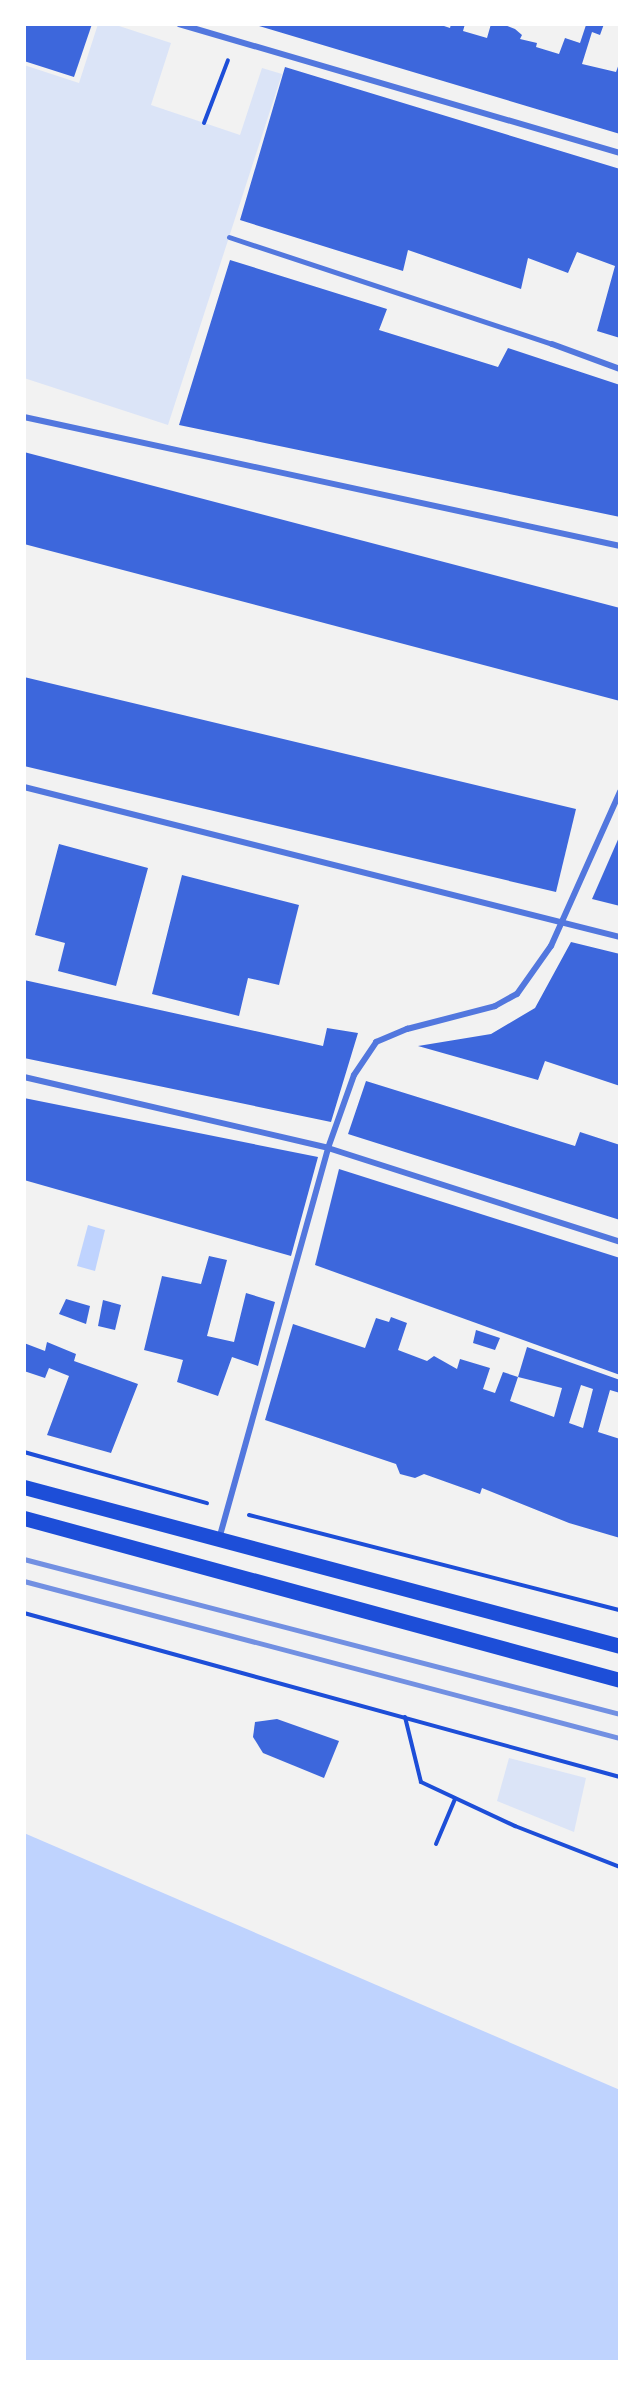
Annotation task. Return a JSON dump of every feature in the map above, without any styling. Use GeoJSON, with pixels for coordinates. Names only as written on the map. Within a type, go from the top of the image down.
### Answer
{"type":"FeatureCollection","features":[{"type":"Feature","properties":{"kind":"main road"},"geometry":{"type":"LineString","coordinates":[[24,1486],[620,1646]]}},
{"type":"Feature","properties":{"kind":"main road"},"geometry":{"type":"LineString","coordinates":[[24,1518],[620,1680]]}},
{"type":"Feature","properties":{"kind":"street"},"geometry":{"type":"LineString","coordinates":[[179,24],[620,153]]}},
{"type":"Feature","properties":{"kind":"street"},"geometry":{"type":"LineString","coordinates":[[229,237],[552,344],[620,369]]}},
{"type":"Feature","properties":{"kind":"street"},"geometry":{"type":"LineString","coordinates":[[24,417],[620,546]]}},
{"type":"Feature","properties":{"kind":"street"},"geometry":{"type":"LineString","coordinates":[[24,787],[620,937]]}},
{"type":"Feature","properties":{"kind":"street"},"geometry":{"type":"LineString","coordinates":[[219,1540],[328,1148],[354,1075],[376,1042],[407,1029],[495,1006],[517,994],[536,972],[561,923],[620,792]]}},
{"type":"Feature","properties":{"kind":"street"},"geometry":{"type":"LineString","coordinates":[[24,1077],[328,1148],[620,1242]]}},
{"type":"Feature","properties":{"kind":"path"},"geometry":{"type":"LineString","coordinates":[[204,123],[236,39]]}},
{"type":"Feature","properties":{"kind":"path"},"geometry":{"type":"LineString","coordinates":[[24,1452],[227,1509],[620,1610]]}},
{"type":"Feature","properties":{"kind":"path"},"geometry":{"type":"LineString","coordinates":[[24,1613],[620,1778]]}},
{"type":"Feature","properties":{"kind":"path"},"geometry":{"type":"LineString","coordinates":[[405,1717],[421,1782],[455,1799],[620,1867]]}},
{"type":"Feature","properties":{"kind":"path"},"geometry":{"type":"LineString","coordinates":[[436,1844],[455,1799]]}},
{"type":"Feature","properties":{"kind":"shaded area"},"geometry":{"type":"Polygon","coordinates":[[[98,24],[113,24],[171,43],[151,105],[240,135],[262,68],[282,74],[168,425],[24,378],[24,65],[79,83],[98,24]]]}},
{"type":"Feature","properties":{"kind":"shaded area"},"geometry":{"type":"Polygon","coordinates":[[[509,1758],[586,1778],[574,1832],[497,1801],[509,1758]]]}},
{"type":"Feature","properties":{"kind":"water"},"geometry":{"type":"Polygon","coordinates":[[[88,1225],[105,1230],[95,1271],[77,1266],[88,1225]]]}},
{"type":"Feature","properties":{"kind":"water"},"geometry":{"type":"Polygon","coordinates":[[[24,1833],[620,2090],[620,2362],[24,2362],[24,1833]]]}},
{"type":"Feature","properties":{"kind":"building"},"geometry":{"type":"Polygon","coordinates":[[[24,24],[92,24],[74,77],[24,61],[24,24]]]}},
{"type":"Feature","properties":{"kind":"building"},"geometry":{"type":"Polygon","coordinates":[[[252,24],[438,24],[450,28],[451,24],[465,24],[463,31],[487,38],[491,24],[502,24],[515,29],[522,35],[520,39],[537,43],[536,47],[559,54],[565,38],[580,43],[586,25],[604,24],[600,35],[592,32],[582,64],[616,72],[620,61],[620,134],[252,24]]]}},
{"type":"Feature","properties":{"kind":"building"},"geometry":{"type":"Polygon","coordinates":[[[285,67],[620,169],[620,338],[597,331],[615,266],[577,252],[568,273],[528,258],[521,289],[408,250],[403,271],[240,220],[285,67]]]}},
{"type":"Feature","properties":{"kind":"building"},"geometry":{"type":"Polygon","coordinates":[[[230,260],[387,309],[379,330],[498,367],[508,348],[620,385],[620,517],[179,425],[230,260]]]}},
{"type":"Feature","properties":{"kind":"building"},"geometry":{"type":"Polygon","coordinates":[[[24,452],[620,608],[620,701],[24,544],[24,452]]]}},
{"type":"Feature","properties":{"kind":"building"},"geometry":{"type":"Polygon","coordinates":[[[24,677],[576,809],[556,892],[24,766],[24,677]]]}},
{"type":"Feature","properties":{"kind":"building"},"geometry":{"type":"Polygon","coordinates":[[[620,835],[620,906],[592,899],[620,835]]]}},
{"type":"Feature","properties":{"kind":"building"},"geometry":{"type":"Polygon","coordinates":[[[59,844],[148,868],[116,986],[58,971],[65,943],[35,935],[59,844]]]}},
{"type":"Feature","properties":{"kind":"building"},"geometry":{"type":"Polygon","coordinates":[[[182,875],[299,905],[279,985],[248,978],[239,1016],[152,994],[182,875]]]}},
{"type":"Feature","properties":{"kind":"building"},"geometry":{"type":"Polygon","coordinates":[[[571,942],[620,954],[620,1086],[545,1061],[538,1080],[418,1046],[491,1034],[535,1008],[571,942]]]}},
{"type":"Feature","properties":{"kind":"building"},"geometry":{"type":"Polygon","coordinates":[[[24,980],[323,1046],[327,1028],[358,1033],[331,1122],[24,1058],[24,980]]]}},
{"type":"Feature","properties":{"kind":"building"},"geometry":{"type":"Polygon","coordinates":[[[366,1081],[575,1146],[580,1132],[620,1145],[620,1220],[348,1134],[366,1081]]]}},
{"type":"Feature","properties":{"kind":"building"},"geometry":{"type":"Polygon","coordinates":[[[24,1098],[318,1157],[291,1256],[24,1180],[24,1098]]]}},
{"type":"Feature","properties":{"kind":"building"},"geometry":{"type":"Polygon","coordinates":[[[339,1169],[620,1258],[620,1375],[315,1265],[339,1169]]]}},
{"type":"Feature","properties":{"kind":"building"},"geometry":{"type":"Polygon","coordinates":[[[209,1256],[227,1260],[207,1336],[234,1342],[246,1293],[275,1302],[258,1366],[232,1357],[218,1396],[177,1382],[183,1360],[144,1350],[162,1276],[201,1284],[209,1256]]]}},
{"type":"Feature","properties":{"kind":"building"},"geometry":{"type":"Polygon","coordinates":[[[66,1299],[90,1306],[86,1324],[59,1314],[66,1299]]]}},
{"type":"Feature","properties":{"kind":"building"},"geometry":{"type":"Polygon","coordinates":[[[103,1300],[121,1305],[115,1330],[98,1326],[103,1300]]]}},
{"type":"Feature","properties":{"kind":"building"},"geometry":{"type":"Polygon","coordinates":[[[391,1317],[407,1323],[398,1350],[427,1361],[434,1356],[457,1369],[460,1359],[490,1368],[483,1389],[495,1393],[503,1372],[518,1377],[527,1347],[620,1380],[620,1393],[610,1390],[598,1432],[620,1439],[620,1538],[569,1523],[482,1488],[480,1494],[424,1474],[415,1478],[400,1474],[396,1464],[265,1420],[293,1324],[365,1348],[376,1318],[389,1322],[391,1317]],[[518,1377],[510,1401],[554,1417],[562,1388],[518,1377]],[[581,1385],[569,1423],[583,1428],[593,1389],[581,1385]]]}},
{"type":"Feature","properties":{"kind":"building"},"geometry":{"type":"Polygon","coordinates":[[[476,1330],[500,1338],[495,1350],[473,1343],[476,1330]]]}},
{"type":"Feature","properties":{"kind":"building"},"geometry":{"type":"Polygon","coordinates":[[[47,1342],[76,1354],[74,1361],[138,1384],[111,1453],[47,1435],[69,1376],[49,1368],[45,1378],[24,1371],[24,1343],[45,1351],[47,1342]]]}},
{"type":"Feature","properties":{"kind":"building"},"geometry":{"type":"Polygon","coordinates":[[[277,1719],[339,1741],[324,1778],[263,1753],[253,1737],[255,1722],[277,1719]]]}},
{"type":"Feature","properties":{"kind":"railway"},"geometry":{"type":"LineString","coordinates":[[24,1559],[620,1714]]}},
{"type":"Feature","properties":{"kind":"railway"},"geometry":{"type":"LineString","coordinates":[[24,1581],[620,1738]]}}]}
